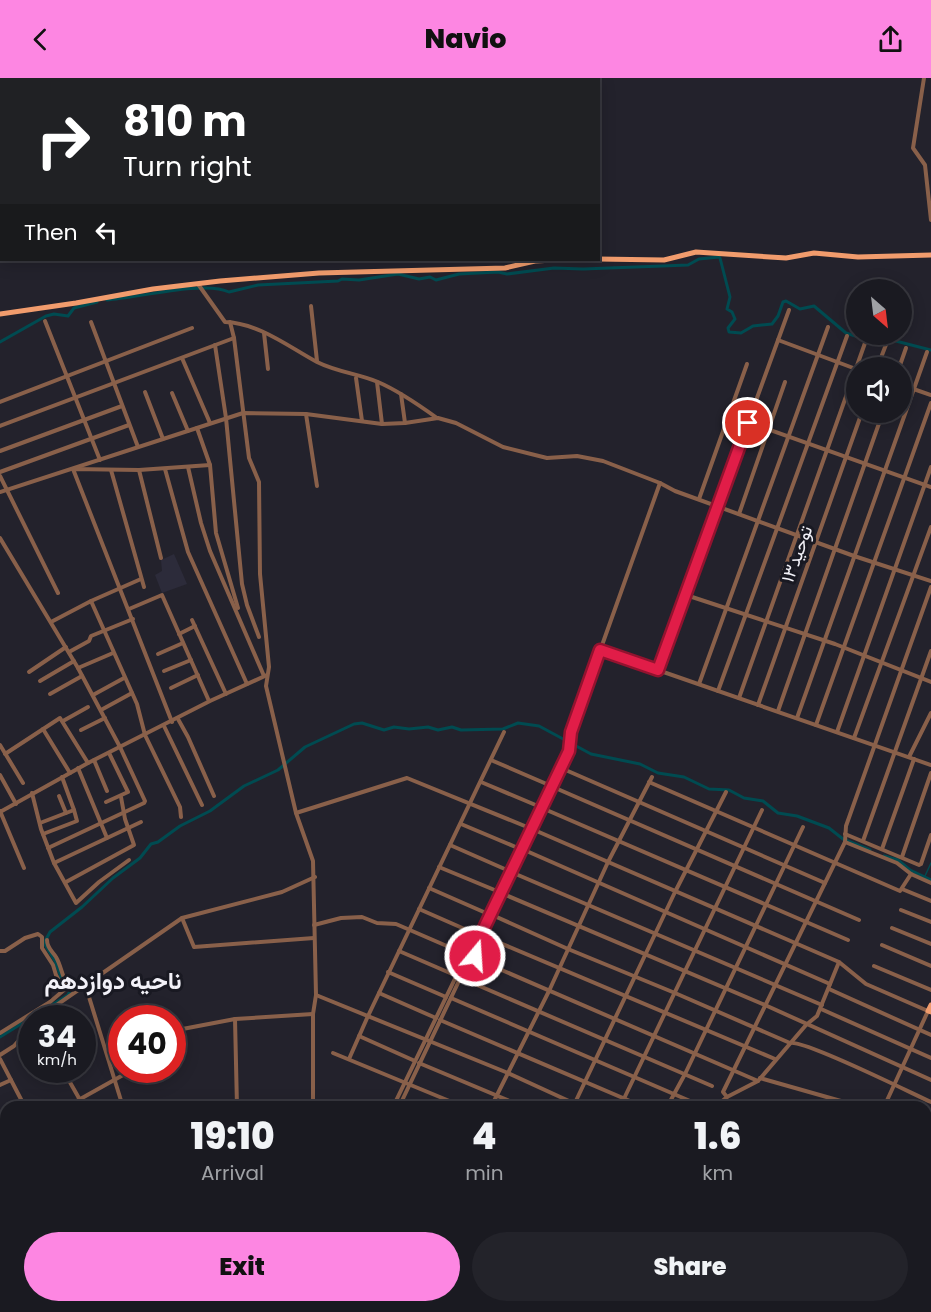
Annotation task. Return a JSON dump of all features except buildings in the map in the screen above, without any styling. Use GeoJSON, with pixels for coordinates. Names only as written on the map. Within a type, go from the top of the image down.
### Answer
{"type":"FeatureCollection","features":[{"type":"Feature","properties":{"kind":"main road"},"geometry":{"type":"LineString","coordinates":[[600,259],[664,260],[696,252],[786,258],[814,253],[858,257],[931,255]]}},
{"type":"Feature","properties":{"kind":"main road"},"geometry":{"type":"LineString","coordinates":[[0,314],[198,284],[319,273],[505,268],[535,261]]}},
{"type":"Feature","properties":{"kind":"main road"},"geometry":{"type":"LineString","coordinates":[[930,1012],[931,1005]]}},
{"type":"Feature","properties":{"kind":"street"},"geometry":{"type":"LineString","coordinates":[[924,78],[913,148],[925,165],[931,220]]}},
{"type":"Feature","properties":{"kind":"street"},"geometry":{"type":"LineString","coordinates":[[198,284],[225,322],[264,333],[317,362],[340,371],[377,381],[438,418],[456,423],[503,447],[547,458],[578,456],[603,461],[675,491],[854,556],[931,581]]}},
{"type":"Feature","properties":{"kind":"street"},"geometry":{"type":"LineString","coordinates":[[311,306],[317,362]]}},
{"type":"Feature","properties":{"kind":"street"},"geometry":{"type":"LineString","coordinates":[[658,670],[789,310]]}},
{"type":"Feature","properties":{"kind":"street"},"geometry":{"type":"LineString","coordinates":[[45,321],[100,460]]}},
{"type":"Feature","properties":{"kind":"street"},"geometry":{"type":"LineString","coordinates":[[91,322],[138,447]]}},
{"type":"Feature","properties":{"kind":"street"},"geometry":{"type":"LineString","coordinates":[[231,322],[249,458],[259,482],[260,574],[269,667],[266,686],[296,813],[314,861],[316,995],[313,1014],[313,1101]]}},
{"type":"Feature","properties":{"kind":"street"},"geometry":{"type":"LineString","coordinates":[[699,684],[828,327]]}},
{"type":"Feature","properties":{"kind":"street"},"geometry":{"type":"LineString","coordinates":[[0,402],[192,328]]}},
{"type":"Feature","properties":{"kind":"street"},"geometry":{"type":"LineString","coordinates":[[264,333],[268,369]]}},
{"type":"Feature","properties":{"kind":"street"},"geometry":{"type":"LineString","coordinates":[[0,426],[234,338]]}},
{"type":"Feature","properties":{"kind":"street"},"geometry":{"type":"LineString","coordinates":[[718,691],[846,339]]}},
{"type":"Feature","properties":{"kind":"street"},"geometry":{"type":"LineString","coordinates":[[778,340],[846,365]]}},
{"type":"Feature","properties":{"kind":"street"},"geometry":{"type":"LineString","coordinates":[[215,345],[226,418],[242,584],[259,637]]}},
{"type":"Feature","properties":{"kind":"street"},"geometry":{"type":"LineString","coordinates":[[903,357],[906,348]]}},
{"type":"Feature","properties":{"kind":"street"},"geometry":{"type":"LineString","coordinates":[[797,718],[927,352]]}},
{"type":"Feature","properties":{"kind":"street"},"geometry":{"type":"LineString","coordinates":[[182,357],[210,423]]}},
{"type":"Feature","properties":{"kind":"street"},"geometry":{"type":"LineString","coordinates":[[699,499],[747,364]]}},
{"type":"Feature","properties":{"kind":"street"},"geometry":{"type":"LineString","coordinates":[[356,378],[362,421]]}},
{"type":"Feature","properties":{"kind":"street"},"geometry":{"type":"LineString","coordinates":[[377,381],[382,424]]}},
{"type":"Feature","properties":{"kind":"street"},"geometry":{"type":"LineString","coordinates":[[738,514],[785,382]]}},
{"type":"Feature","properties":{"kind":"street"},"geometry":{"type":"LineString","coordinates":[[914,388],[931,395]]}},
{"type":"Feature","properties":{"kind":"street"},"geometry":{"type":"LineString","coordinates":[[145,392],[163,439]]}},
{"type":"Feature","properties":{"kind":"street"},"geometry":{"type":"LineString","coordinates":[[172,393],[188,431]]}},
{"type":"Feature","properties":{"kind":"street"},"geometry":{"type":"LineString","coordinates":[[401,394],[405,423]]}},
{"type":"Feature","properties":{"kind":"street"},"geometry":{"type":"LineString","coordinates":[[739,698],[846,397]]}},
{"type":"Feature","properties":{"kind":"street"},"geometry":{"type":"LineString","coordinates":[[816,725],[931,404]]}},
{"type":"Feature","properties":{"kind":"street"},"geometry":{"type":"LineString","coordinates":[[0,451],[122,406]]}},
{"type":"Feature","properties":{"kind":"street"},"geometry":{"type":"LineString","coordinates":[[0,492],[243,412],[306,414],[382,424],[438,418]]}},
{"type":"Feature","properties":{"kind":"street"},"geometry":{"type":"LineString","coordinates":[[306,414],[317,486]]}},
{"type":"Feature","properties":{"kind":"street"},"geometry":{"type":"LineString","coordinates":[[728,415],[931,487]]}},
{"type":"Feature","properties":{"kind":"street","name":"توحید۱۳"},"geometry":{"type":"LineString","coordinates":[[758,705],[858,423]]}},
{"type":"Feature","properties":{"kind":"street"},"geometry":{"type":"LineString","coordinates":[[777,711],[879,423]]}},
{"type":"Feature","properties":{"kind":"street"},"geometry":{"type":"LineString","coordinates":[[58,593],[0,474],[129,425]]}},
{"type":"Feature","properties":{"kind":"street"},"geometry":{"type":"LineString","coordinates":[[197,428],[210,465],[216,529],[236,608]]}},
{"type":"Feature","properties":{"kind":"street"},"geometry":{"type":"LineString","coordinates":[[73,469],[139,470],[210,465]]}},
{"type":"Feature","properties":{"kind":"street"},"geometry":{"type":"LineString","coordinates":[[188,467],[204,532],[266,676]]}},
{"type":"Feature","properties":{"kind":"street"},"geometry":{"type":"LineString","coordinates":[[837,732],[931,467]]}},
{"type":"Feature","properties":{"kind":"street"},"geometry":{"type":"LineString","coordinates":[[73,469],[172,722]]}},
{"type":"Feature","properties":{"kind":"street"},"geometry":{"type":"LineString","coordinates":[[165,469],[188,552],[247,684]]}},
{"type":"Feature","properties":{"kind":"street"},"geometry":{"type":"LineString","coordinates":[[111,470],[144,587]]}},
{"type":"Feature","properties":{"kind":"street"},"geometry":{"type":"LineString","coordinates":[[139,470],[161,558]]}},
{"type":"Feature","properties":{"kind":"street"},"geometry":{"type":"LineString","coordinates":[[551,786],[568,745],[660,483]]}},
{"type":"Feature","properties":{"kind":"street"},"geometry":{"type":"LineString","coordinates":[[855,738],[931,527]]}},
{"type":"Feature","properties":{"kind":"street"},"geometry":{"type":"LineString","coordinates":[[0,538],[93,695],[145,802],[48,848]]}},
{"type":"Feature","properties":{"kind":"street"},"geometry":{"type":"LineString","coordinates":[[51,622],[141,579]]}},
{"type":"Feature","properties":{"kind":"street"},"geometry":{"type":"LineString","coordinates":[[727,1097],[723,1092],[845,842],[846,826],[931,587]]}},
{"type":"Feature","properties":{"kind":"street"},"geometry":{"type":"LineString","coordinates":[[129,609],[162,595],[210,701]]}},
{"type":"Feature","properties":{"kind":"street"},"geometry":{"type":"LineString","coordinates":[[686,595],[844,648],[931,682]]}},
{"type":"Feature","properties":{"kind":"street"},"geometry":{"type":"LineString","coordinates":[[91,601],[124,678],[138,704],[145,735],[180,807],[181,817]]}},
{"type":"Feature","properties":{"kind":"street"},"geometry":{"type":"LineString","coordinates":[[236,608],[247,605]]}},
{"type":"Feature","properties":{"kind":"street"},"geometry":{"type":"LineString","coordinates":[[69,652],[89,641],[92,636],[133,619]]}},
{"type":"Feature","properties":{"kind":"street"},"geometry":{"type":"LineString","coordinates":[[192,620],[226,694]]}},
{"type":"Feature","properties":{"kind":"street"},"geometry":{"type":"LineString","coordinates":[[179,634],[195,626]]}},
{"type":"Feature","properties":{"kind":"street"},"geometry":{"type":"LineString","coordinates":[[158,654],[183,643]]}},
{"type":"Feature","properties":{"kind":"street"},"geometry":{"type":"LineString","coordinates":[[29,672],[66,647]]}},
{"type":"Feature","properties":{"kind":"street"},"geometry":{"type":"LineString","coordinates":[[600,650],[895,753],[930,763]]}},
{"type":"Feature","properties":{"kind":"street"},"geometry":{"type":"LineString","coordinates":[[863,841],[931,651]]}},
{"type":"Feature","properties":{"kind":"street"},"geometry":{"type":"LineString","coordinates":[[78,668],[113,653]]}},
{"type":"Feature","properties":{"kind":"street"},"geometry":{"type":"LineString","coordinates":[[164,671],[191,660]]}},
{"type":"Feature","properties":{"kind":"street"},"geometry":{"type":"LineString","coordinates":[[40,681],[74,661]]}},
{"type":"Feature","properties":{"kind":"street"},"geometry":{"type":"LineString","coordinates":[[171,688],[198,675]]}},
{"type":"Feature","properties":{"kind":"street"},"geometry":{"type":"LineString","coordinates":[[50,694],[82,676]]}},
{"type":"Feature","properties":{"kind":"street"},"geometry":{"type":"LineString","coordinates":[[24,868],[0,812],[70,772],[210,701],[266,676]]}},
{"type":"Feature","properties":{"kind":"street"},"geometry":{"type":"LineString","coordinates":[[93,695],[124,678]]}},
{"type":"Feature","properties":{"kind":"street"},"geometry":{"type":"LineString","coordinates":[[101,710],[132,693]]}},
{"type":"Feature","properties":{"kind":"street"},"geometry":{"type":"LineString","coordinates":[[63,722],[88,708]]}},
{"type":"Feature","properties":{"kind":"street"},"geometry":{"type":"LineString","coordinates":[[882,849],[912,758],[931,713]]}},
{"type":"Feature","properties":{"kind":"street"},"geometry":{"type":"LineString","coordinates":[[5,754],[60,718],[88,763]]}},
{"type":"Feature","properties":{"kind":"street"},"geometry":{"type":"LineString","coordinates":[[81,730],[105,718]]}},
{"type":"Feature","properties":{"kind":"street"},"geometry":{"type":"LineString","coordinates":[[178,719],[214,796]]}},
{"type":"Feature","properties":{"kind":"street"},"geometry":{"type":"LineString","coordinates":[[164,726],[202,805]]}},
{"type":"Feature","properties":{"kind":"street"},"geometry":{"type":"LineString","coordinates":[[43,729],[70,772]]}},
{"type":"Feature","properties":{"kind":"street"},"geometry":{"type":"LineString","coordinates":[[349,1059],[388,972],[504,732]]}},
{"type":"Feature","properties":{"kind":"street"},"geometry":{"type":"LineString","coordinates":[[0,745],[23,783]]}},
{"type":"Feature","properties":{"kind":"street"},"geometry":{"type":"LineString","coordinates":[[568,745],[569,751],[561,768],[478,934],[471,951],[474,958],[759,1080],[839,1101]]}},
{"type":"Feature","properties":{"kind":"street"},"geometry":{"type":"LineString","coordinates":[[106,802],[128,793],[109,753]]}},
{"type":"Feature","properties":{"kind":"street"},"geometry":{"type":"LineString","coordinates":[[94,760],[107,791]]}},
{"type":"Feature","properties":{"kind":"street"},"geometry":{"type":"LineString","coordinates":[[491,760],[859,920]]}},
{"type":"Feature","properties":{"kind":"street"},"geometry":{"type":"LineString","coordinates":[[78,768],[107,838]]}},
{"type":"Feature","properties":{"kind":"street"},"geometry":{"type":"LineString","coordinates":[[561,768],[825,883]]}},
{"type":"Feature","properties":{"kind":"street"},"geometry":{"type":"LineString","coordinates":[[902,857],[931,773]]}},
{"type":"Feature","properties":{"kind":"street"},"geometry":{"type":"LineString","coordinates":[[0,775],[16,804]]}},
{"type":"Feature","properties":{"kind":"street"},"geometry":{"type":"LineString","coordinates":[[43,834],[78,821],[62,777]]}},
{"type":"Feature","properties":{"kind":"street"},"geometry":{"type":"LineString","coordinates":[[494,1101],[549,991],[608,862],[652,777]]}},
{"type":"Feature","properties":{"kind":"street"},"geometry":{"type":"LineString","coordinates":[[296,813],[407,778],[530,828],[840,962],[866,984],[930,1012],[887,1101]]}},
{"type":"Feature","properties":{"kind":"street"},"geometry":{"type":"LineString","coordinates":[[481,782],[848,940]]}},
{"type":"Feature","properties":{"kind":"street"},"geometry":{"type":"LineString","coordinates":[[649,782],[900,891],[902,889],[931,901]]}},
{"type":"Feature","properties":{"kind":"street"},"geometry":{"type":"LineString","coordinates":[[576,1101],[675,892],[726,792]]}},
{"type":"Feature","properties":{"kind":"street"},"geometry":{"type":"LineString","coordinates":[[32,793],[54,863],[77,904],[99,882],[129,860]]}},
{"type":"Feature","properties":{"kind":"street"},"geometry":{"type":"LineString","coordinates":[[59,795],[66,813]]}},
{"type":"Feature","properties":{"kind":"street"},"geometry":{"type":"LineString","coordinates":[[66,882],[134,845],[121,797]]}},
{"type":"Feature","properties":{"kind":"street"},"geometry":{"type":"LineString","coordinates":[[40,823],[74,810]]}},
{"type":"Feature","properties":{"kind":"street"},"geometry":{"type":"LineString","coordinates":[[623,1101],[762,810]]}},
{"type":"Feature","properties":{"kind":"street"},"geometry":{"type":"LineString","coordinates":[[54,863],[141,822]]}},
{"type":"Feature","properties":{"kind":"street"},"geometry":{"type":"LineString","coordinates":[[461,824],[746,947],[931,1035]]}},
{"type":"Feature","properties":{"kind":"street"},"geometry":{"type":"LineString","coordinates":[[670,1101],[686,1074],[803,827]]}},
{"type":"Feature","properties":{"kind":"street"},"geometry":{"type":"LineString","coordinates":[[845,834],[921,865],[931,835]]}},
{"type":"Feature","properties":{"kind":"street"},"geometry":{"type":"LineString","coordinates":[[845,842],[897,863],[911,874],[931,883]]}},
{"type":"Feature","properties":{"kind":"street"},"geometry":{"type":"LineString","coordinates":[[450,845],[736,967],[931,1058]]}},
{"type":"Feature","properties":{"kind":"street"},"geometry":{"type":"LineString","coordinates":[[439,867],[765,1005],[931,1080]]}},
{"type":"Feature","properties":{"kind":"street"},"geometry":{"type":"LineString","coordinates":[[902,889],[911,874]]}},
{"type":"Feature","properties":{"kind":"street"},"geometry":{"type":"LineString","coordinates":[[56,1005],[182,918],[282,892],[315,877]]}},
{"type":"Feature","properties":{"kind":"street"},"geometry":{"type":"LineString","coordinates":[[429,888],[568,950],[790,1043],[796,1042],[806,1046],[929,1101]]}},
{"type":"Feature","properties":{"kind":"street"},"geometry":{"type":"LineString","coordinates":[[419,909],[625,998],[775,1059]]}},
{"type":"Feature","properties":{"kind":"street"},"geometry":{"type":"LineString","coordinates":[[901,910],[931,922]]}},
{"type":"Feature","properties":{"kind":"street"},"geometry":{"type":"LineString","coordinates":[[314,925],[357,916],[377,923],[396,924],[463,953],[471,951]]}},
{"type":"Feature","properties":{"kind":"street"},"geometry":{"type":"LineString","coordinates":[[182,918],[194,947],[314,938]]}},
{"type":"Feature","properties":{"kind":"street"},"geometry":{"type":"LineString","coordinates":[[892,928],[931,944]]}},
{"type":"Feature","properties":{"kind":"street"},"geometry":{"type":"LineString","coordinates":[[0,951],[5,951],[25,938],[39,934],[42,938],[42,948],[54,965],[56,975],[64,990],[51,1002],[0,1033]]}},
{"type":"Feature","properties":{"kind":"street"},"geometry":{"type":"LineString","coordinates":[[47,940],[47,945],[57,958],[63,978],[75,991]]}},
{"type":"Feature","properties":{"kind":"street"},"geometry":{"type":"LineString","coordinates":[[882,945],[931,966]]}},
{"type":"Feature","properties":{"kind":"street"},"geometry":{"type":"LineString","coordinates":[[399,951],[712,1086]]}},
{"type":"Feature","properties":{"kind":"street"},"geometry":{"type":"LineString","coordinates":[[396,1101],[459,977],[466,961],[463,953]]}},
{"type":"Feature","properties":{"kind":"street"},"geometry":{"type":"LineString","coordinates":[[466,961],[474,958]]}},
{"type":"Feature","properties":{"kind":"street"},"geometry":{"type":"LineString","coordinates":[[722,1101],[759,1080],[775,1059],[817,1016],[840,962]]}},
{"type":"Feature","properties":{"kind":"street"},"geometry":{"type":"LineString","coordinates":[[874,966],[931,990]]}},
{"type":"Feature","properties":{"kind":"street"},"geometry":{"type":"LineString","coordinates":[[388,972],[690,1101]]}},
{"type":"Feature","properties":{"kind":"street"},"geometry":{"type":"LineString","coordinates":[[85,984],[108,1061]]}},
{"type":"Feature","properties":{"kind":"street"},"geometry":{"type":"LineString","coordinates":[[379,992],[631,1101]]}},
{"type":"Feature","properties":{"kind":"street"},"geometry":{"type":"LineString","coordinates":[[316,995],[508,1073],[566,1101]]}},
{"type":"Feature","properties":{"kind":"street"},"geometry":{"type":"LineString","coordinates":[[186,1028],[235,1019],[313,1014]]}},
{"type":"Feature","properties":{"kind":"street"},"geometry":{"type":"LineString","coordinates":[[235,1019],[237,1101]]}},
{"type":"Feature","properties":{"kind":"street"},"geometry":{"type":"LineString","coordinates":[[359,1036],[511,1101]]}},
{"type":"Feature","properties":{"kind":"street"},"geometry":{"type":"LineString","coordinates":[[18,1041],[0,1057],[23,1101]]}},
{"type":"Feature","properties":{"kind":"street"},"geometry":{"type":"LineString","coordinates":[[333,1053],[450,1101]]}},
{"type":"Feature","properties":{"kind":"street"},"geometry":{"type":"LineString","coordinates":[[0,1085],[11,1080]]}},
{"type":"Feature","properties":{"kind":"street"},"geometry":{"type":"LineString","coordinates":[[70,1083],[80,1100],[109,1083]]}},
{"type":"Feature","properties":{"kind":"street"},"geometry":{"type":"LineString","coordinates":[[117,1083],[122,1101]]}},
{"type":"Feature","properties":{"kind":"street"},"geometry":{"type":"LineString","coordinates":[[401,1101],[407,1083]]}},
{"type":"Feature","properties":{"kind":"shaded area"},"geometry":{"type":"Polygon","coordinates":[[[174,554],[187,584],[162,593],[155,575],[162,571],[161,560],[174,554]]]}},
{"type":"Feature","properties":{"kind":"waterway"},"geometry":{"type":"LineString","coordinates":[[107,300],[188,289],[218,289],[229,292],[258,285],[342,279],[359,280],[398,274],[419,279],[430,277],[436,280],[459,274],[498,272],[507,274],[554,268],[688,265],[699,259],[719,257],[730,297],[727,309],[732,312],[735,319],[728,328],[729,332],[741,333],[753,326],[772,324],[783,302],[786,301],[800,309],[814,306],[846,333],[874,342],[888,339],[931,350]]}},
{"type":"Feature","properties":{"kind":"waterway"},"geometry":{"type":"LineString","coordinates":[[0,342],[46,316],[54,314],[68,316],[74,308],[97,302]]}},
{"type":"Feature","properties":{"kind":"waterway"},"geometry":{"type":"LineString","coordinates":[[0,1037],[68,995],[70,991],[44,943],[50,932],[140,858],[151,844],[210,811],[244,786],[278,770],[305,747],[354,724],[362,723],[384,730],[394,727],[409,729],[428,727],[438,730],[452,727],[461,730],[503,729],[518,723],[539,726],[591,754],[640,764],[658,773],[684,777],[709,789],[729,790],[744,798],[763,801],[778,813],[797,816],[829,828],[843,839],[870,850]]}},
{"type":"Feature","properties":{"kind":"waterway"},"geometry":{"type":"LineString","coordinates":[[884,856],[898,860],[910,870],[931,880]]}},
{"type":"Feature","properties":{"kind":"waterway"},"geometry":{"type":"LineString","coordinates":[[925,876],[931,863]]}},
{"type":"Feature","properties":{"kind":"district","name":"ناحیه دوازدهم"},"geometry":{"type":"Point","coordinates":[113,981]}},
{"type":"Feature","properties":{"kind":"route"},"geometry":{"type":"LineString","coordinates":[[475,956],[473,951],[569,751],[568,743],[571,732],[600,650],[658,670],[748,423]]}}]}
